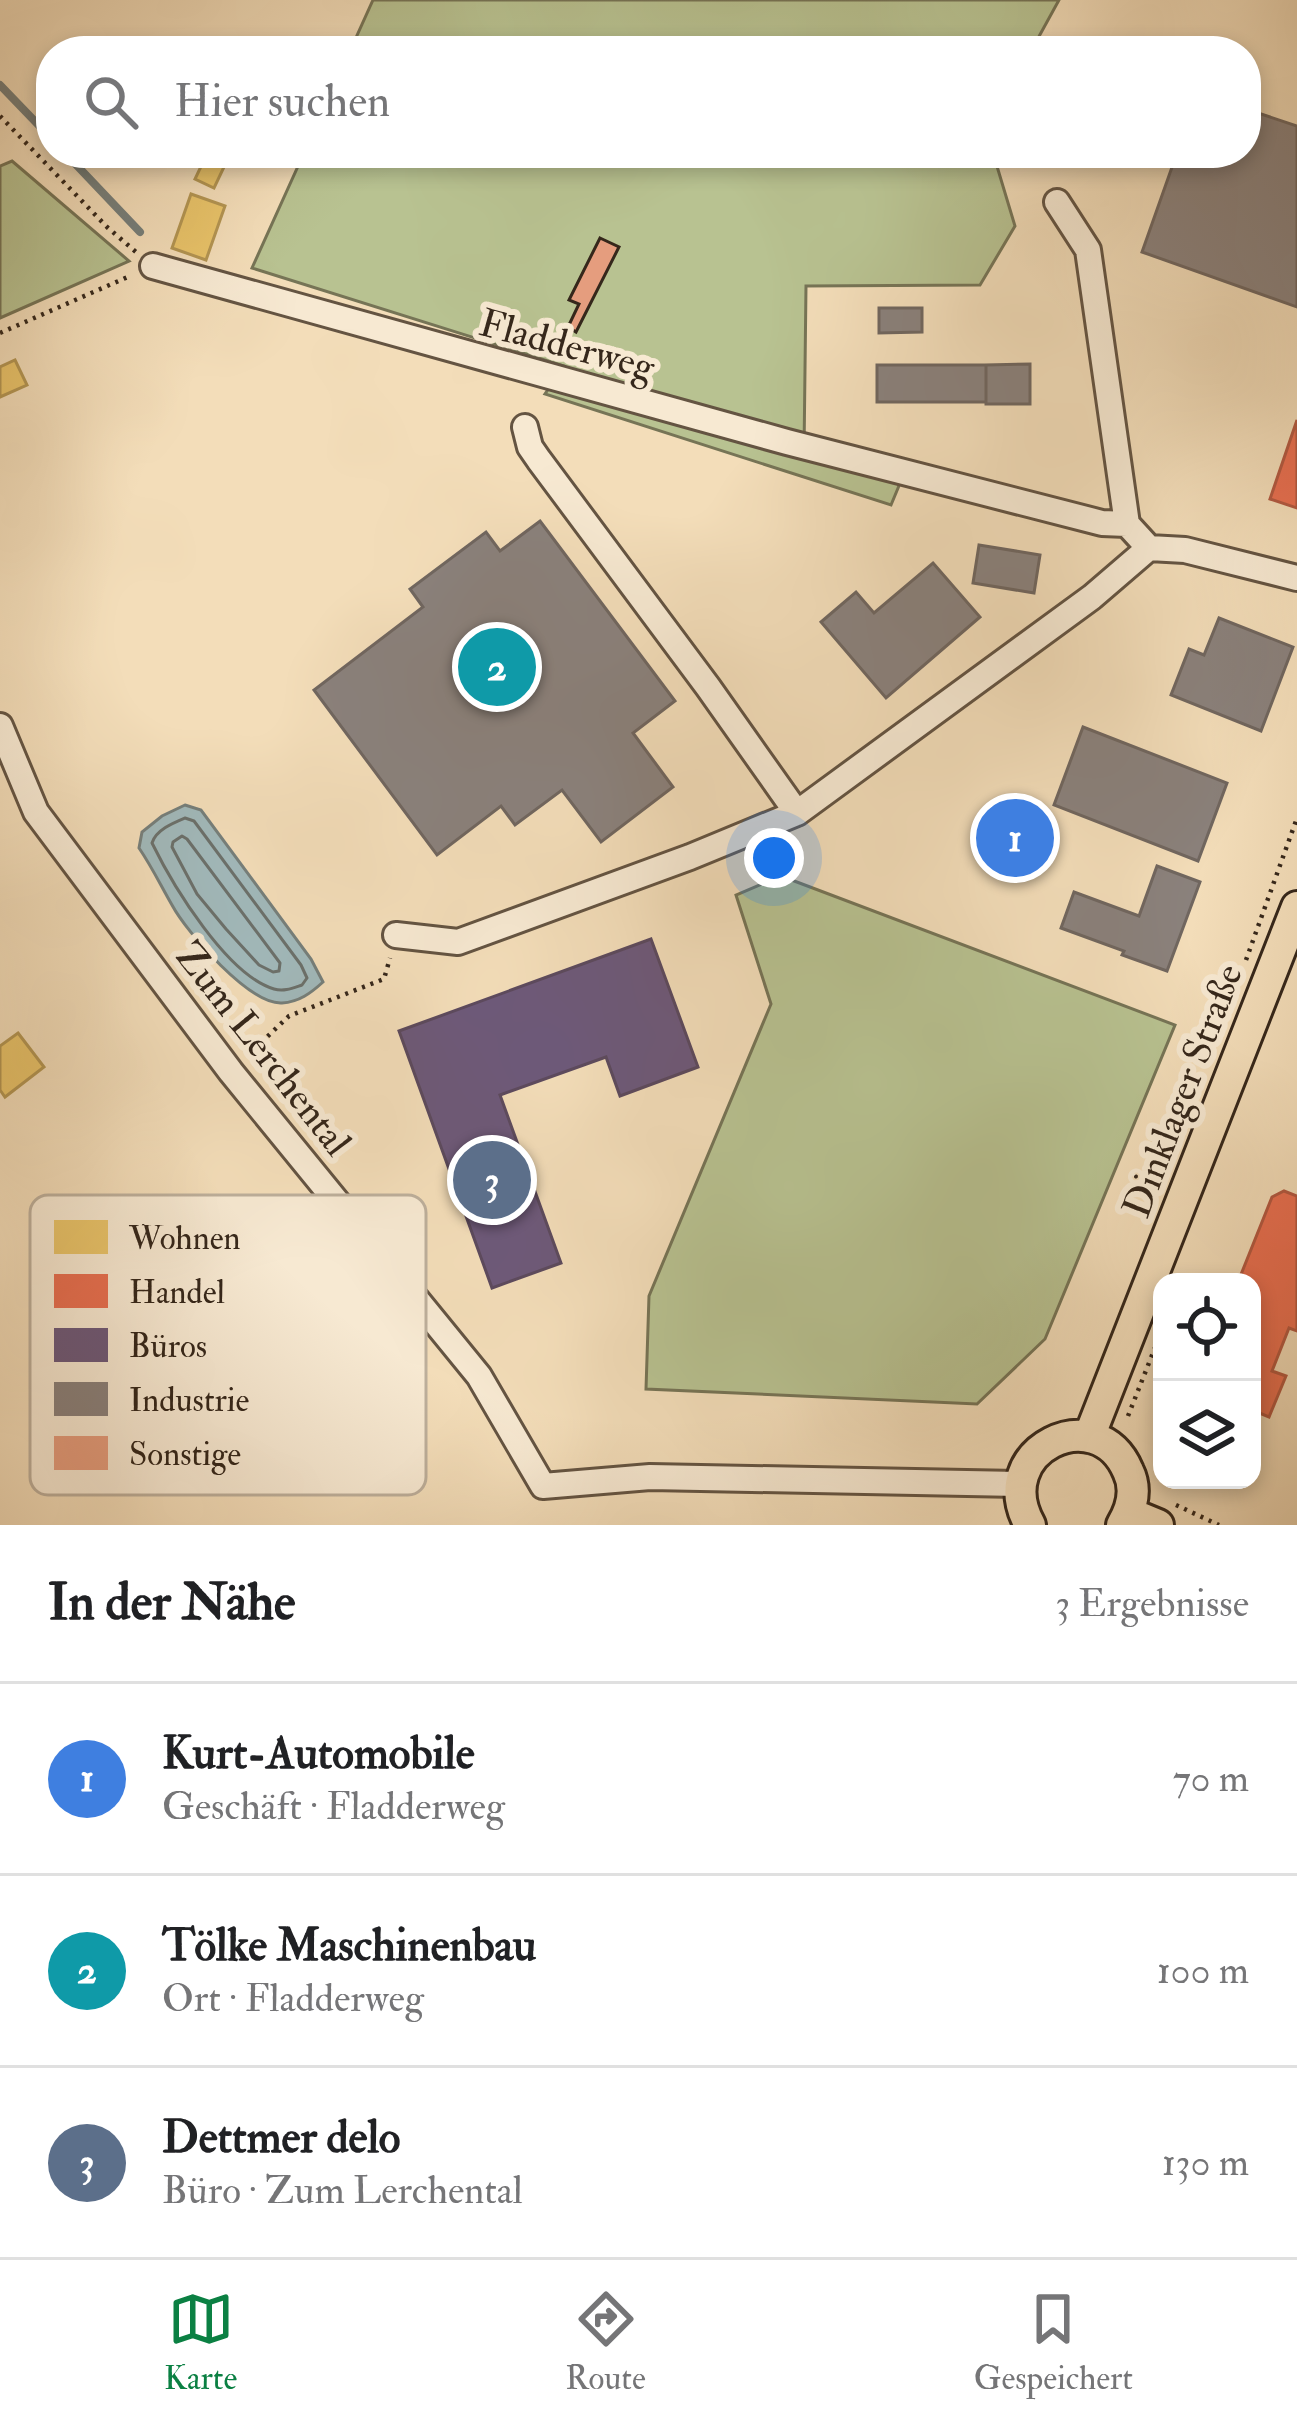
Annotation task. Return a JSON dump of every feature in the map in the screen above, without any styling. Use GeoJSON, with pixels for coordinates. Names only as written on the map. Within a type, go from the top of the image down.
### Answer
{"type":"FeatureCollection","features":[{"type":"Feature","properties":{"kind":"main road","name":"Dinklager Straße"},"geometry":{"type":"LineString","coordinates":[[1089,1437],[1297,907]]}},
{"type":"Feature","properties":{"kind":"main road"},"geometry":{"type":"LineString","coordinates":[[1030,1525],[1022,1510],[1020,1484],[1026,1466],[1037,1451],[1071,1436],[1089,1437],[1117,1453],[1145,1516]]}},
{"type":"Feature","properties":{"kind":"street"},"geometry":{"type":"LineString","coordinates":[[1057,202],[1088,250],[1127,524],[1149,548]]}},
{"type":"Feature","properties":{"kind":"street","name":"Fladderweg"},"geometry":{"type":"LineString","coordinates":[[153,266],[787,442],[1102,523],[1127,524]]}},
{"type":"Feature","properties":{"kind":"street"},"geometry":{"type":"LineString","coordinates":[[525,427],[530,447],[797,813]]}},
{"type":"Feature","properties":{"kind":"street"},"geometry":{"type":"LineString","coordinates":[[397,935],[458,943],[797,813],[1092,597],[1149,548],[1185,550],[1297,578]]}},
{"type":"Feature","properties":{"kind":"street","name":"Zum Lerchental"},"geometry":{"type":"LineString","coordinates":[[0,726],[36,812],[231,1072],[331,1195]]}},
{"type":"Feature","properties":{"kind":"street","name":"Zum Lerchental"},"geometry":{"type":"LineString","coordinates":[[426,1311],[479,1376],[543,1486],[650,1477],[1020,1484]]}},
{"type":"Feature","properties":{"kind":"path"},"geometry":{"type":"LineString","coordinates":[[0,116],[36,153]]}},
{"type":"Feature","properties":{"kind":"path"},"geometry":{"type":"LineString","coordinates":[[0,333],[153,266],[50,168]]}},
{"type":"Feature","properties":{"kind":"path"},"geometry":{"type":"LineString","coordinates":[[1246,960],[1297,818]]}},
{"type":"Feature","properties":{"kind":"path"},"geometry":{"type":"LineString","coordinates":[[231,1072],[289,1016],[384,979],[397,935]]}},
{"type":"Feature","properties":{"kind":"path"},"geometry":{"type":"LineString","coordinates":[[1128,1416],[1153,1353]]}},
{"type":"Feature","properties":{"kind":"path"},"geometry":{"type":"LineString","coordinates":[[1145,1516],[1219,1525]]}},
{"type":"Feature","properties":{"kind":"green space"},"geometry":{"type":"Polygon","coordinates":[[[373,0],[1059,0],[1039,36],[357,36],[373,0]]]}},
{"type":"Feature","properties":{"kind":"green space"},"geometry":{"type":"Polygon","coordinates":[[[12,161],[129,261],[0,318],[0,166],[12,161]]]}},
{"type":"Feature","properties":{"kind":"green space"},"geometry":{"type":"Polygon","coordinates":[[[297,168],[998,168],[1015,226],[980,285],[806,286],[804,453],[903,476],[891,505],[545,394],[564,366],[252,268],[297,168]]]}},
{"type":"Feature","properties":{"kind":"green space"},"geometry":{"type":"Polygon","coordinates":[[[781,876],[1175,1025],[1045,1339],[977,1404],[646,1389],[649,1296],[771,1004],[736,895],[781,876]]]}},
{"type":"Feature","properties":{"kind":"water"},"geometry":{"type":"Polygon","coordinates":[[[185,805],[201,810],[311,959],[323,982],[309,993],[282,1003],[253,992],[205,949],[180,917],[139,848],[142,832],[185,805]]]}},
{"type":"Feature","properties":{"kind":"building: Wohnen"},"geometry":{"type":"Polygon","coordinates":[[[200,168],[224,168],[214,188],[195,179],[200,168]]]}},
{"type":"Feature","properties":{"kind":"building: Wohnen"},"geometry":{"type":"Polygon","coordinates":[[[191,194],[225,206],[206,260],[172,248],[191,194]]]}},
{"type":"Feature","properties":{"kind":"building: Wohnen"},"geometry":{"type":"Polygon","coordinates":[[[15,360],[27,385],[0,397],[0,367],[15,360]]]}},
{"type":"Feature","properties":{"kind":"building: Wohnen"},"geometry":{"type":"Polygon","coordinates":[[[18,1033],[44,1067],[5,1097],[0,1090],[0,1046],[18,1033]]]}},
{"type":"Feature","properties":{"kind":"building: Handel"},"geometry":{"type":"Polygon","coordinates":[[[1297,420],[1297,508],[1270,499],[1297,420]]]}},
{"type":"Feature","properties":{"kind":"building: Handel"},"geometry":{"type":"Polygon","coordinates":[[[1284,1191],[1297,1196],[1297,1331],[1289,1328],[1272,1371],[1286,1376],[1269,1417],[1261,1414],[1261,1273],[1242,1273],[1272,1197],[1284,1191]]]}},
{"type":"Feature","properties":{"kind":"building: Büros"},"geometry":{"type":"Polygon","coordinates":[[[651,939],[698,1067],[620,1096],[606,1057],[500,1095],[561,1263],[492,1288],[399,1031],[651,939]]]}},
{"type":"Feature","properties":{"kind":"building: Industrie"},"geometry":{"type":"Polygon","coordinates":[[[1261,114],[1297,126],[1297,307],[1142,252],[1172,168],[1261,168],[1261,114]]]}},
{"type":"Feature","properties":{"kind":"building: Industrie"},"geometry":{"type":"Polygon","coordinates":[[[879,308],[922,308],[922,332],[879,333],[879,308]]]}},
{"type":"Feature","properties":{"kind":"building: Industrie"},"geometry":{"type":"Polygon","coordinates":[[[1030,364],[1030,404],[986,404],[986,365],[1030,364]]]}},
{"type":"Feature","properties":{"kind":"building: Industrie"},"geometry":{"type":"Polygon","coordinates":[[[877,365],[986,365],[986,402],[877,402],[877,365]]]}},
{"type":"Feature","properties":{"kind":"building: Industrie"},"geometry":{"type":"Polygon","coordinates":[[[540,521],[675,701],[633,733],[673,787],[601,842],[562,790],[515,825],[501,806],[437,855],[314,690],[423,607],[410,589],[486,532],[500,551],[540,521]]]}},
{"type":"Feature","properties":{"kind":"building: Industrie"},"geometry":{"type":"Polygon","coordinates":[[[979,545],[1040,555],[1034,593],[973,583],[979,545]]]}},
{"type":"Feature","properties":{"kind":"building: Industrie"},"geometry":{"type":"Polygon","coordinates":[[[933,563],[980,617],[886,698],[821,622],[856,592],[874,613],[933,563]]]}},
{"type":"Feature","properties":{"kind":"building: Industrie"},"geometry":{"type":"Polygon","coordinates":[[[1219,618],[1293,647],[1261,731],[1171,695],[1189,649],[1204,655],[1219,618]]]}},
{"type":"Feature","properties":{"kind":"building: Industrie"},"geometry":{"type":"Polygon","coordinates":[[[1083,727],[1227,783],[1198,861],[1054,805],[1083,727]]]}},
{"type":"Feature","properties":{"kind":"building: Industrie"},"geometry":{"type":"Polygon","coordinates":[[[1157,866],[1200,882],[1167,971],[1061,928],[1074,892],[1139,916],[1157,866]]]}},
{"type":"Feature","properties":{"kind":"building: Sonstige"},"geometry":{"type":"Polygon","coordinates":[[[600,238],[619,247],[576,332],[568,327],[579,304],[569,300],[600,238]]]}},
{"type":"Feature","properties":{"kind":"waterway"},"geometry":{"type":"LineString","coordinates":[[0,85],[36,122]]}},
{"type":"Feature","properties":{"kind":"waterway"},"geometry":{"type":"LineString","coordinates":[[79,168],[140,232]]}},
{"type":"Feature","properties":{"kind":"place","name":"Tölke Maschinenbau"},"geometry":{"type":"Point","coordinates":[497,667]}},
{"type":"Feature","properties":{"kind":"place","name":"Kurt-Automobile"},"geometry":{"type":"Point","coordinates":[1015,838]}},
{"type":"Feature","properties":{"kind":"place","name":"Dettmer delo"},"geometry":{"type":"Point","coordinates":[492,1180]}}]}
